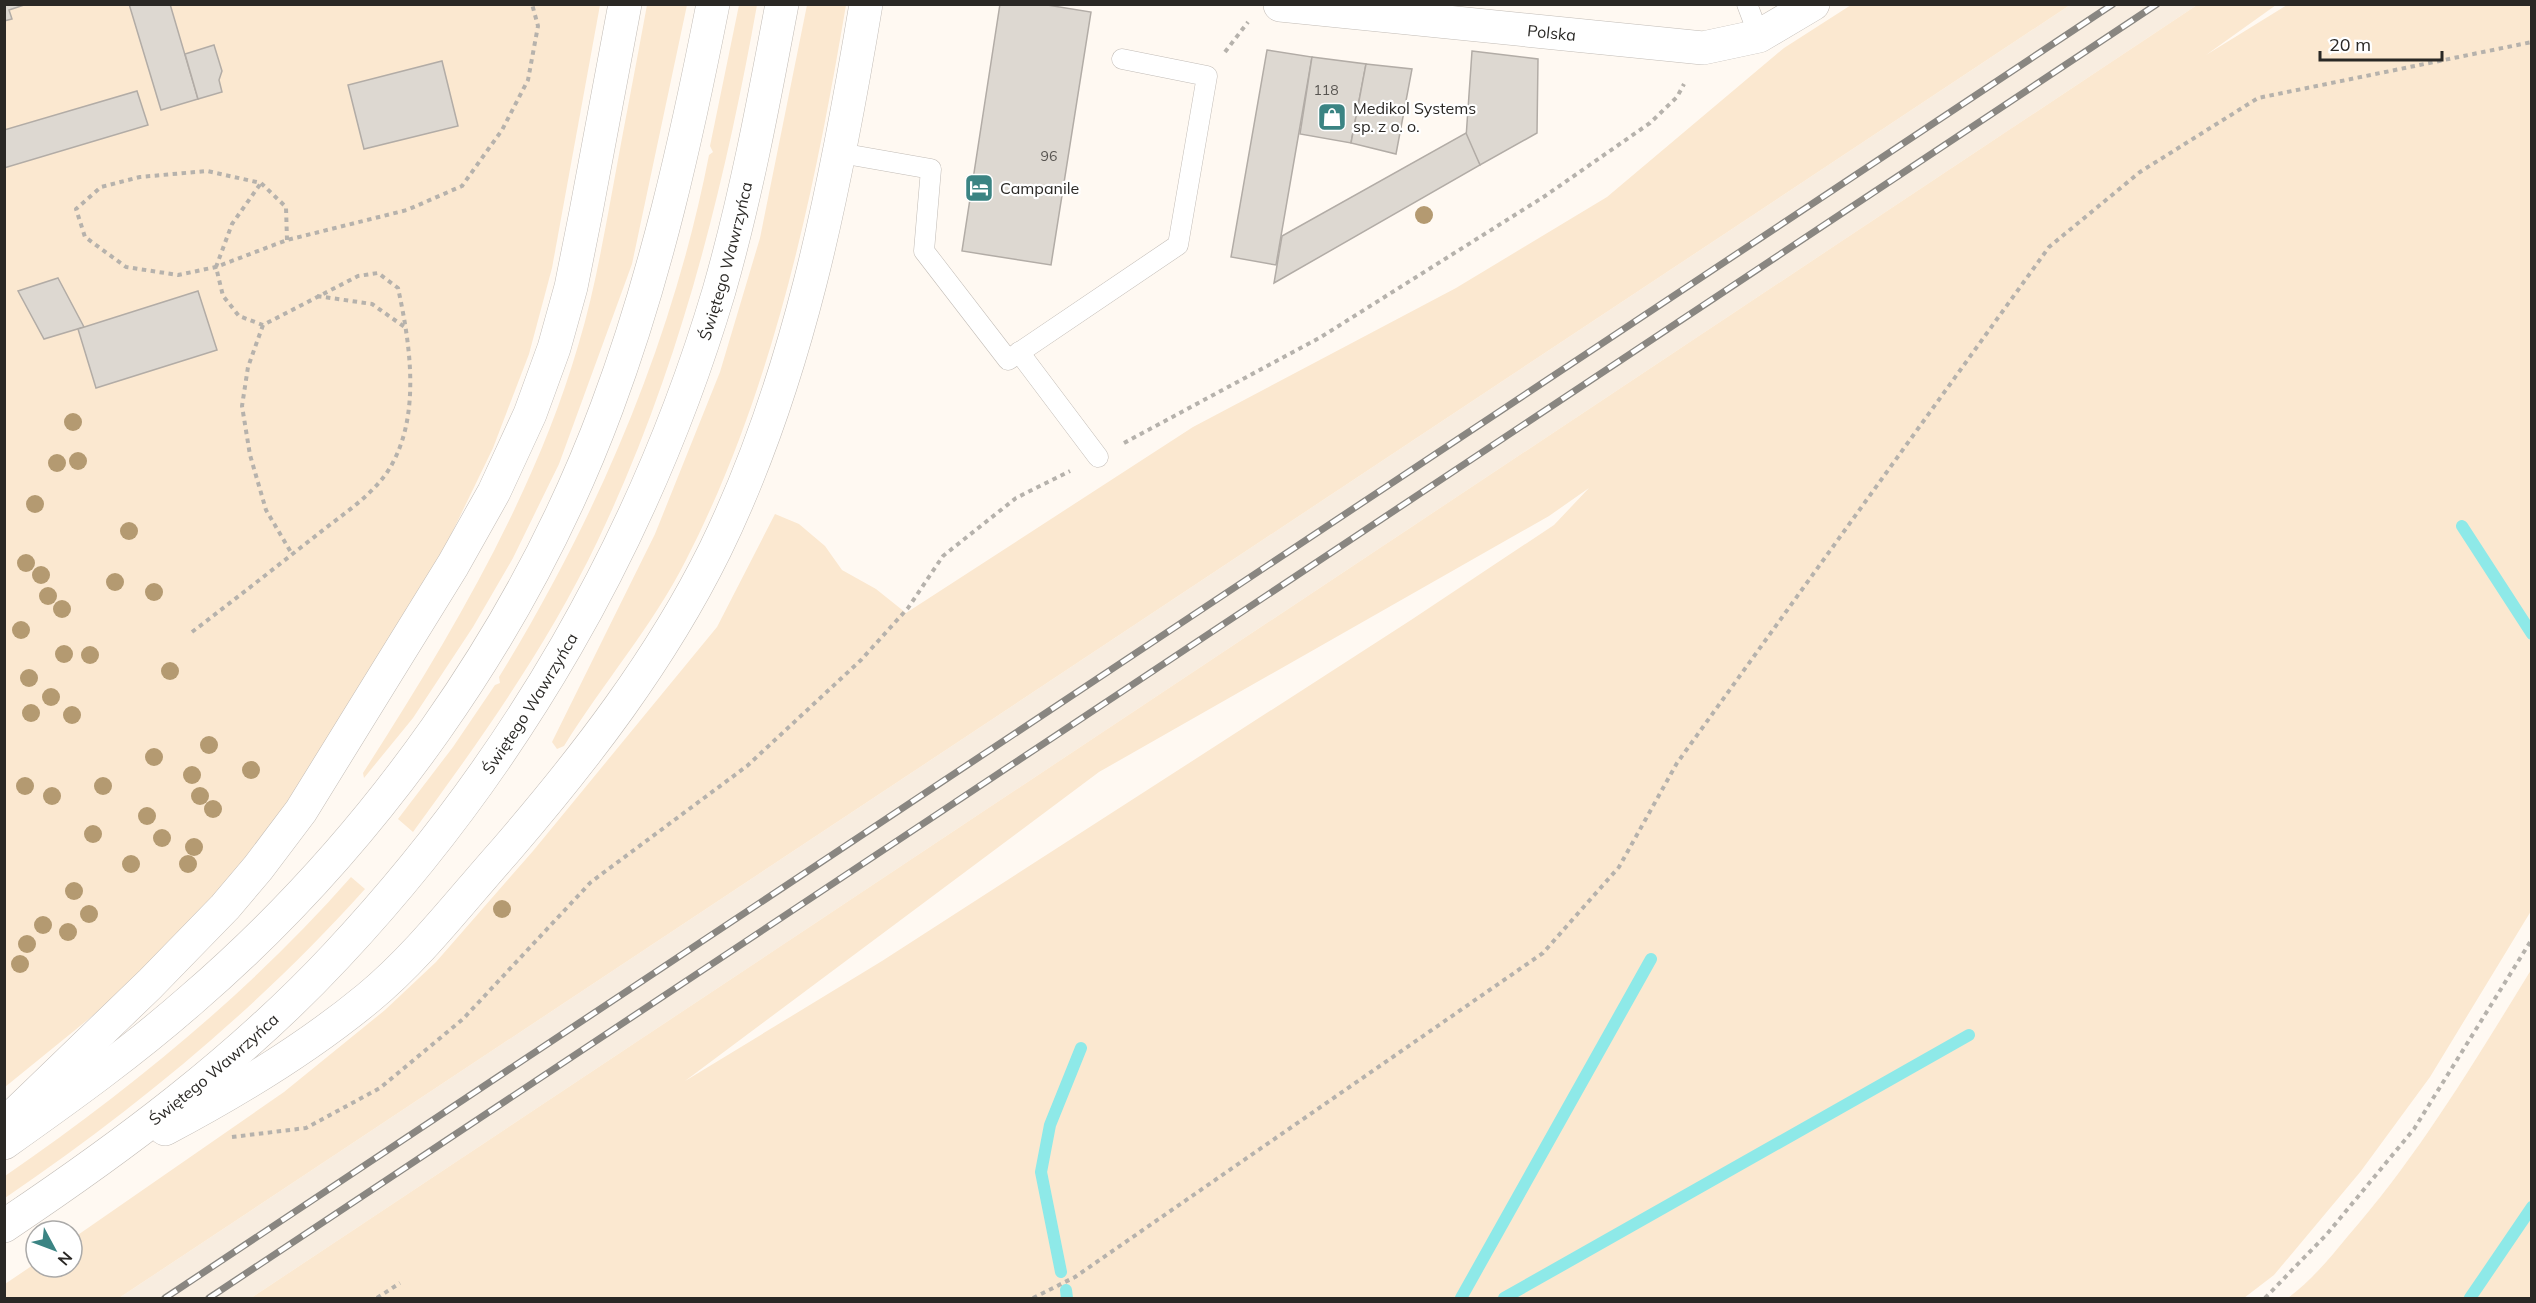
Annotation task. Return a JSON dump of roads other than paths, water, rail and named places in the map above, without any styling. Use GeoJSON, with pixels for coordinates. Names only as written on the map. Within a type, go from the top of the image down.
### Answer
{"type":"FeatureCollection","features":[{"type":"Feature","properties":{"kind":"main road"},"geometry":{"type":"LineString","coordinates":[[4,1123],[150,984],[225,907],[258,868],[301,812],[458,556],[494,492],[530,414],[554,348],[580,244],[625,4]]}},
{"type":"Feature","properties":{"kind":"main road"},"geometry":{"type":"LineString","coordinates":[[4,1143],[129,1052],[194,998],[265,931],[302,893],[384,798],[480,662],[549,538],[607,409],[655,266],[689,127],[713,4]]}},
{"type":"Feature","properties":{"kind":"main road","name":"Świętego Wawrzyńca"},"geometry":{"type":"LineString","coordinates":[[4,1226],[76,1178],[214,1071],[335,958],[409,875],[472,795],[533,705],[578,629],[617,553],[654,474],[687,386],[719,291],[741,207],[782,4]]}},
{"type":"Feature","properties":{"kind":"main road"},"geometry":{"type":"LineString","coordinates":[[76,1178],[228,1095],[279,1064],[369,997],[460,902],[606,728],[680,615],[715,550],[745,481],[800,317],[840,153],[866,4]]}},
{"type":"Feature","properties":{"kind":"main road","name":"Polska"},"geometry":{"type":"LineString","coordinates":[[1280,5],[1703,48],[1759,36],[1813,4]]}},
{"type":"Feature","properties":{"kind":"lane"},"geometry":{"type":"LineString","coordinates":[[1747,4],[1759,36]]}},
{"type":"Feature","properties":{"kind":"lane"},"geometry":{"type":"LineString","coordinates":[[840,153],[931,169],[924,251],[1008,360],[1178,245],[1207,76],[1122,59]]}},
{"type":"Feature","properties":{"kind":"lane"},"geometry":{"type":"LineString","coordinates":[[1019,352],[1098,457]]}},
{"type":"Feature","properties":{"kind":"waterway"},"geometry":{"type":"LineString","coordinates":[[2462,526],[2532,634]]}},
{"type":"Feature","properties":{"kind":"waterway"},"geometry":{"type":"LineString","coordinates":[[1461,1298],[1651,959]]}},
{"type":"Feature","properties":{"kind":"waterway"},"geometry":{"type":"LineString","coordinates":[[1504,1298],[1969,1035]]}},
{"type":"Feature","properties":{"kind":"waterway"},"geometry":{"type":"LineString","coordinates":[[1061,1272],[1041,1172],[1050,1125],[1081,1048]]}},
{"type":"Feature","properties":{"kind":"waterway"},"geometry":{"type":"LineString","coordinates":[[2470,1298],[2532,1207]]}},
{"type":"Feature","properties":{"kind":"waterway"},"geometry":{"type":"LineString","coordinates":[[1066,1290],[1067,1298]]}},
{"type":"Feature","properties":{"kind":"railway"},"geometry":{"type":"LineString","coordinates":[[165,1298],[2113,4]]}},
{"type":"Feature","properties":{"kind":"railway"},"geometry":{"type":"LineString","coordinates":[[209,1298],[2157,4]]}},
{"type":"Feature","properties":{"kind":"place","name":"Medikol Systems sp. z o. o."},"geometry":{"type":"Point","coordinates":[1332,117]}},
{"type":"Feature","properties":{"kind":"place","name":"Campanile"},"geometry":{"type":"Point","coordinates":[979,188]}}]}
